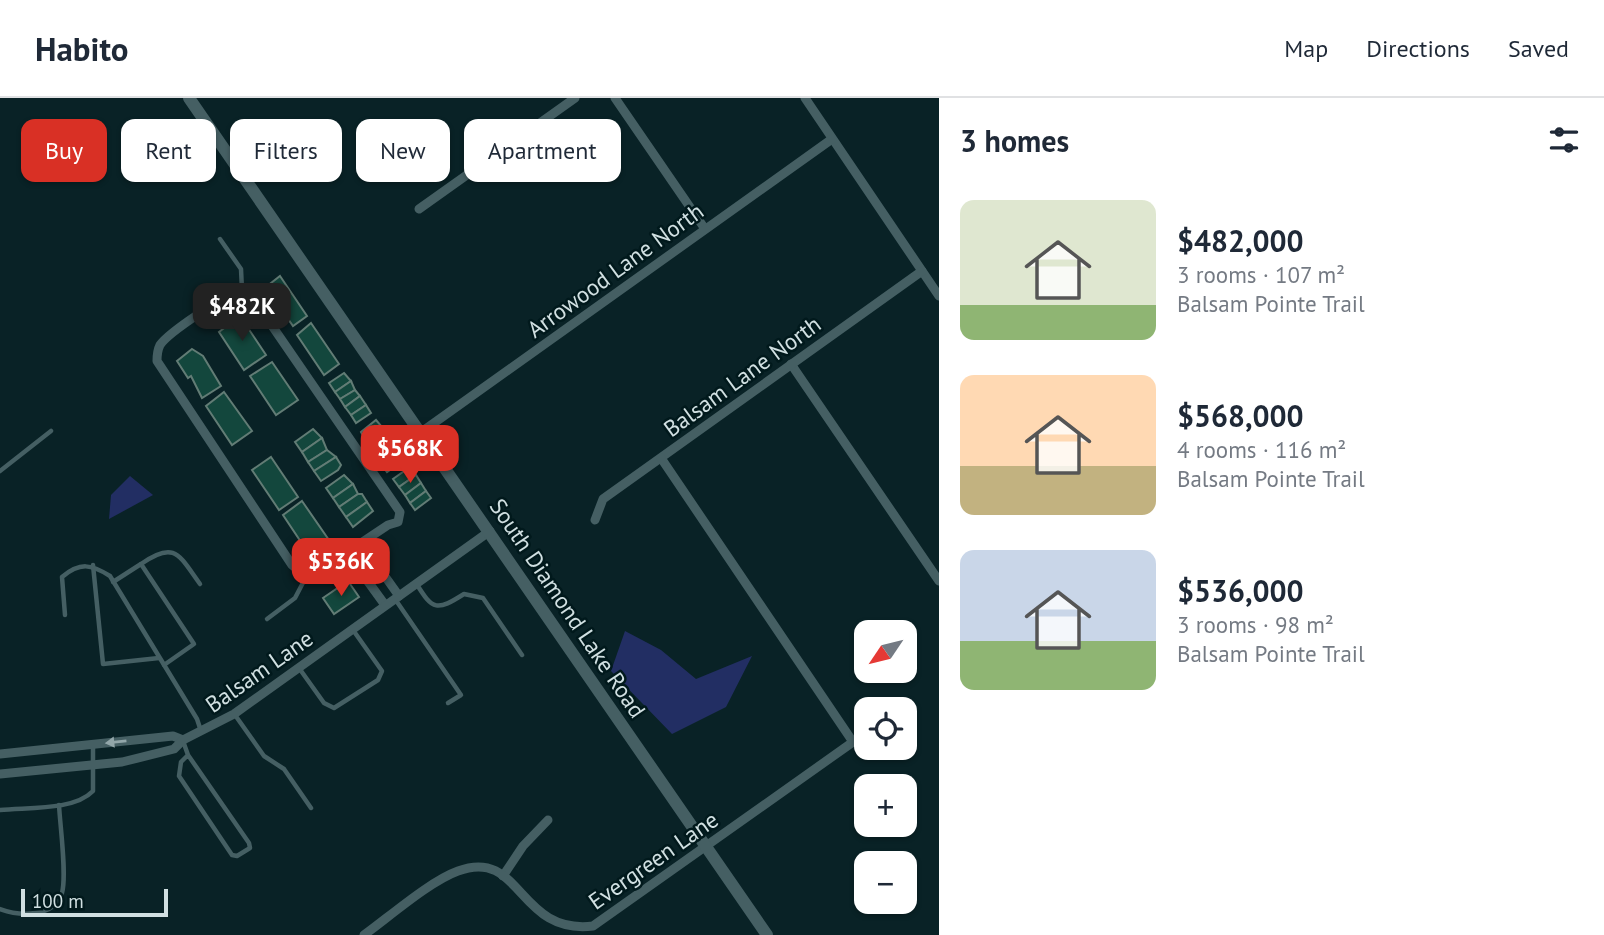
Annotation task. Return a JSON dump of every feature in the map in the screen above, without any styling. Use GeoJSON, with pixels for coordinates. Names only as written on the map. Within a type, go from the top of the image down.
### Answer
{"type":"FeatureCollection","features":[{"type":"Feature","properties":{"kind":"street","name":"South Diamond Lake Road"},"geometry":{"type":"LineString","coordinates":[[190,98],[767,935]]}},
{"type":"Feature","properties":{"kind":"street"},"geometry":{"type":"LineString","coordinates":[[419,209],[575,98]]}},
{"type":"Feature","properties":{"kind":"street"},"geometry":{"type":"LineString","coordinates":[[615,98],[705,229]]}},
{"type":"Feature","properties":{"kind":"street"},"geometry":{"type":"LineString","coordinates":[[805,98],[939,296]]}},
{"type":"Feature","properties":{"kind":"street","name":"Arrowood Lane North"},"geometry":{"type":"LineString","coordinates":[[421,433],[832,139]]}},
{"type":"Feature","properties":{"kind":"street","name":"Balsam Lane North"},"geometry":{"type":"LineString","coordinates":[[595,520],[603,499],[922,271]]}},
{"type":"Feature","properties":{"kind":"street"},"geometry":{"type":"LineString","coordinates":[[242,291],[255,301],[400,512],[398,522],[388,525],[362,544],[317,574],[307,575],[292,565],[157,361],[159,348],[168,338],[229,295],[242,291]]}},
{"type":"Feature","properties":{"kind":"street"},"geometry":{"type":"LineString","coordinates":[[791,364],[939,581]]}},
{"type":"Feature","properties":{"kind":"street","name":"Evergreen Lane"},"geometry":{"type":"LineString","coordinates":[[503,876],[541,917],[554,924],[582,928],[607,919],[853,742],[661,458]]}},
{"type":"Feature","properties":{"kind":"street","name":"Balsam Lane"},"geometry":{"type":"LineString","coordinates":[[0,774],[93,765],[162,754],[174,749],[183,740],[234,713],[491,531]]}},
{"type":"Feature","properties":{"kind":"street"},"geometry":{"type":"LineString","coordinates":[[362,544],[397,597]]}},
{"type":"Feature","properties":{"kind":"street"},"geometry":{"type":"LineString","coordinates":[[348,554],[385,606]]}},
{"type":"Feature","properties":{"kind":"street","name":"Balsam Lane"},"geometry":{"type":"LineString","coordinates":[[0,754],[173,736],[183,740]]}},
{"type":"Feature","properties":{"kind":"street"},"geometry":{"type":"LineString","coordinates":[[364,935],[458,871],[485,869],[503,876],[523,846],[548,820]]}},
{"type":"Feature","properties":{"kind":"lane"},"geometry":{"type":"LineString","coordinates":[[220,239],[241,269],[242,291]]}},
{"type":"Feature","properties":{"kind":"lane"},"geometry":{"type":"LineString","coordinates":[[0,471],[51,431]]}},
{"type":"Feature","properties":{"kind":"lane"},"geometry":{"type":"LineString","coordinates":[[113,582],[154,555],[172,551],[178,554],[200,584]]}},
{"type":"Feature","properties":{"kind":"lane"},"geometry":{"type":"LineString","coordinates":[[93,565],[103,664],[159,658]]}},
{"type":"Feature","properties":{"kind":"lane"},"geometry":{"type":"LineString","coordinates":[[65,615],[62,577],[74,566],[93,565],[113,582],[197,719],[201,732]]}},
{"type":"Feature","properties":{"kind":"lane"},"geometry":{"type":"LineString","coordinates":[[141,565],[194,643],[164,665]]}},
{"type":"Feature","properties":{"kind":"lane"},"geometry":{"type":"LineString","coordinates":[[267,619],[295,598],[307,575]]}},
{"type":"Feature","properties":{"kind":"lane"},"geometry":{"type":"LineString","coordinates":[[416,583],[427,601],[436,607],[444,607],[464,594],[482,598],[522,655]]}},
{"type":"Feature","properties":{"kind":"lane"},"geometry":{"type":"LineString","coordinates":[[397,597],[461,695],[448,703]]}},
{"type":"Feature","properties":{"kind":"lane"},"geometry":{"type":"LineString","coordinates":[[299,667],[324,703],[334,708],[378,680],[382,671],[352,629]]}},
{"type":"Feature","properties":{"kind":"lane"},"geometry":{"type":"LineString","coordinates":[[234,713],[264,756],[284,769],[311,808]]}},
{"type":"Feature","properties":{"kind":"lane"},"geometry":{"type":"LineString","coordinates":[[183,740],[188,755],[249,843],[250,848],[237,856],[232,855],[179,776],[181,762],[188,755]]}},
{"type":"Feature","properties":{"kind":"lane"},"geometry":{"type":"LineString","coordinates":[[0,810],[59,805],[87,798],[93,791],[93,745]]}},
{"type":"Feature","properties":{"kind":"lane"},"geometry":{"type":"LineString","coordinates":[[0,909],[27,914],[44,911],[53,906],[62,893],[59,805]]}},
{"type":"Feature","properties":{"kind":"water"},"geometry":{"type":"Polygon","coordinates":[[[130,476],[153,495],[109,519],[111,495],[130,476]]]}},
{"type":"Feature","properties":{"kind":"water"},"geometry":{"type":"Polygon","coordinates":[[[625,631],[661,650],[696,679],[752,656],[726,707],[672,734],[611,671],[625,631]]]}},
{"type":"Feature","properties":{"kind":"building"},"geometry":{"type":"Polygon","coordinates":[[[280,276],[307,316],[293,326],[266,287],[280,276]]]}},
{"type":"Feature","properties":{"kind":"building"},"geometry":{"type":"Polygon","coordinates":[[[240,316],[266,355],[244,370],[219,332],[240,316]]]}},
{"type":"Feature","properties":{"kind":"building"},"geometry":{"type":"Polygon","coordinates":[[[311,323],[339,364],[324,375],[297,335],[311,323]]]}},
{"type":"Feature","properties":{"kind":"building"},"geometry":{"type":"Polygon","coordinates":[[[192,349],[203,356],[221,386],[202,398],[191,376],[188,378],[177,361],[192,349]]]}},
{"type":"Feature","properties":{"kind":"building"},"geometry":{"type":"Polygon","coordinates":[[[272,362],[298,400],[276,415],[250,376],[272,362]]]}},
{"type":"Feature","properties":{"kind":"building"},"geometry":{"type":"Polygon","coordinates":[[[344,373],[351,381],[335,392],[329,383],[344,373]]]}},
{"type":"Feature","properties":{"kind":"building"},"geometry":{"type":"Polygon","coordinates":[[[351,381],[355,390],[340,399],[335,392],[351,381]]]}},
{"type":"Feature","properties":{"kind":"building"},"geometry":{"type":"Polygon","coordinates":[[[355,390],[360,396],[345,407],[340,399],[355,390]]]}},
{"type":"Feature","properties":{"kind":"building"},"geometry":{"type":"Polygon","coordinates":[[[224,392],[252,431],[232,445],[206,406],[224,392]]]}},
{"type":"Feature","properties":{"kind":"building"},"geometry":{"type":"Polygon","coordinates":[[[360,396],[366,405],[351,415],[345,407],[360,396]]]}},
{"type":"Feature","properties":{"kind":"building"},"geometry":{"type":"Polygon","coordinates":[[[366,405],[371,413],[356,423],[351,415],[366,405]]]}},
{"type":"Feature","properties":{"kind":"building"},"geometry":{"type":"Polygon","coordinates":[[[376,420],[382,427],[365,439],[361,432],[376,420]]]}},
{"type":"Feature","properties":{"kind":"building"},"geometry":{"type":"Polygon","coordinates":[[[382,427],[387,434],[371,448],[365,439],[382,427]]]}},
{"type":"Feature","properties":{"kind":"building"},"geometry":{"type":"Polygon","coordinates":[[[313,429],[322,438],[302,452],[295,442],[313,429]]]}},
{"type":"Feature","properties":{"kind":"building"},"geometry":{"type":"Polygon","coordinates":[[[387,434],[393,443],[376,456],[371,448],[387,434]]]}},
{"type":"Feature","properties":{"kind":"building"},"geometry":{"type":"Polygon","coordinates":[[[322,438],[327,450],[308,462],[302,452],[322,438]]]}},
{"type":"Feature","properties":{"kind":"building"},"geometry":{"type":"Polygon","coordinates":[[[393,443],[398,451],[381,464],[376,456],[393,443]]]}},
{"type":"Feature","properties":{"kind":"building"},"geometry":{"type":"Polygon","coordinates":[[[327,450],[336,457],[314,471],[308,462],[327,450]]]}},
{"type":"Feature","properties":{"kind":"building"},"geometry":{"type":"Polygon","coordinates":[[[398,451],[404,460],[387,472],[381,464],[398,451]]]}},
{"type":"Feature","properties":{"kind":"building"},"geometry":{"type":"Polygon","coordinates":[[[271,457],[298,497],[279,510],[252,470],[271,457]]]}},
{"type":"Feature","properties":{"kind":"building"},"geometry":{"type":"Polygon","coordinates":[[[336,457],[341,465],[338,470],[321,481],[314,471],[336,457]]]}},
{"type":"Feature","properties":{"kind":"building"},"geometry":{"type":"Polygon","coordinates":[[[410,467],[416,475],[399,487],[393,479],[410,467]]]}},
{"type":"Feature","properties":{"kind":"building"},"geometry":{"type":"Polygon","coordinates":[[[344,475],[353,484],[333,498],[326,488],[344,475]]]}},
{"type":"Feature","properties":{"kind":"building"},"geometry":{"type":"Polygon","coordinates":[[[416,475],[421,483],[405,495],[399,487],[416,475]]]}},
{"type":"Feature","properties":{"kind":"building"},"geometry":{"type":"Polygon","coordinates":[[[421,483],[426,491],[410,503],[405,495],[421,483]]]}},
{"type":"Feature","properties":{"kind":"building"},"geometry":{"type":"Polygon","coordinates":[[[353,484],[358,494],[339,507],[333,498],[353,484]]]}},
{"type":"Feature","properties":{"kind":"building"},"geometry":{"type":"Polygon","coordinates":[[[426,491],[431,498],[415,510],[410,503],[426,491]]]}},
{"type":"Feature","properties":{"kind":"building"},"geometry":{"type":"Polygon","coordinates":[[[362,494],[367,502],[346,517],[339,507],[362,494]]]}},
{"type":"Feature","properties":{"kind":"building"},"geometry":{"type":"Polygon","coordinates":[[[302,501],[331,543],[311,557],[283,515],[302,501]]]}},
{"type":"Feature","properties":{"kind":"building"},"geometry":{"type":"Polygon","coordinates":[[[367,502],[373,511],[353,527],[346,517],[367,502]]]}},
{"type":"Feature","properties":{"kind":"building"},"geometry":{"type":"Polygon","coordinates":[[[348,581],[359,597],[334,614],[323,598],[348,581]]]}}]}
